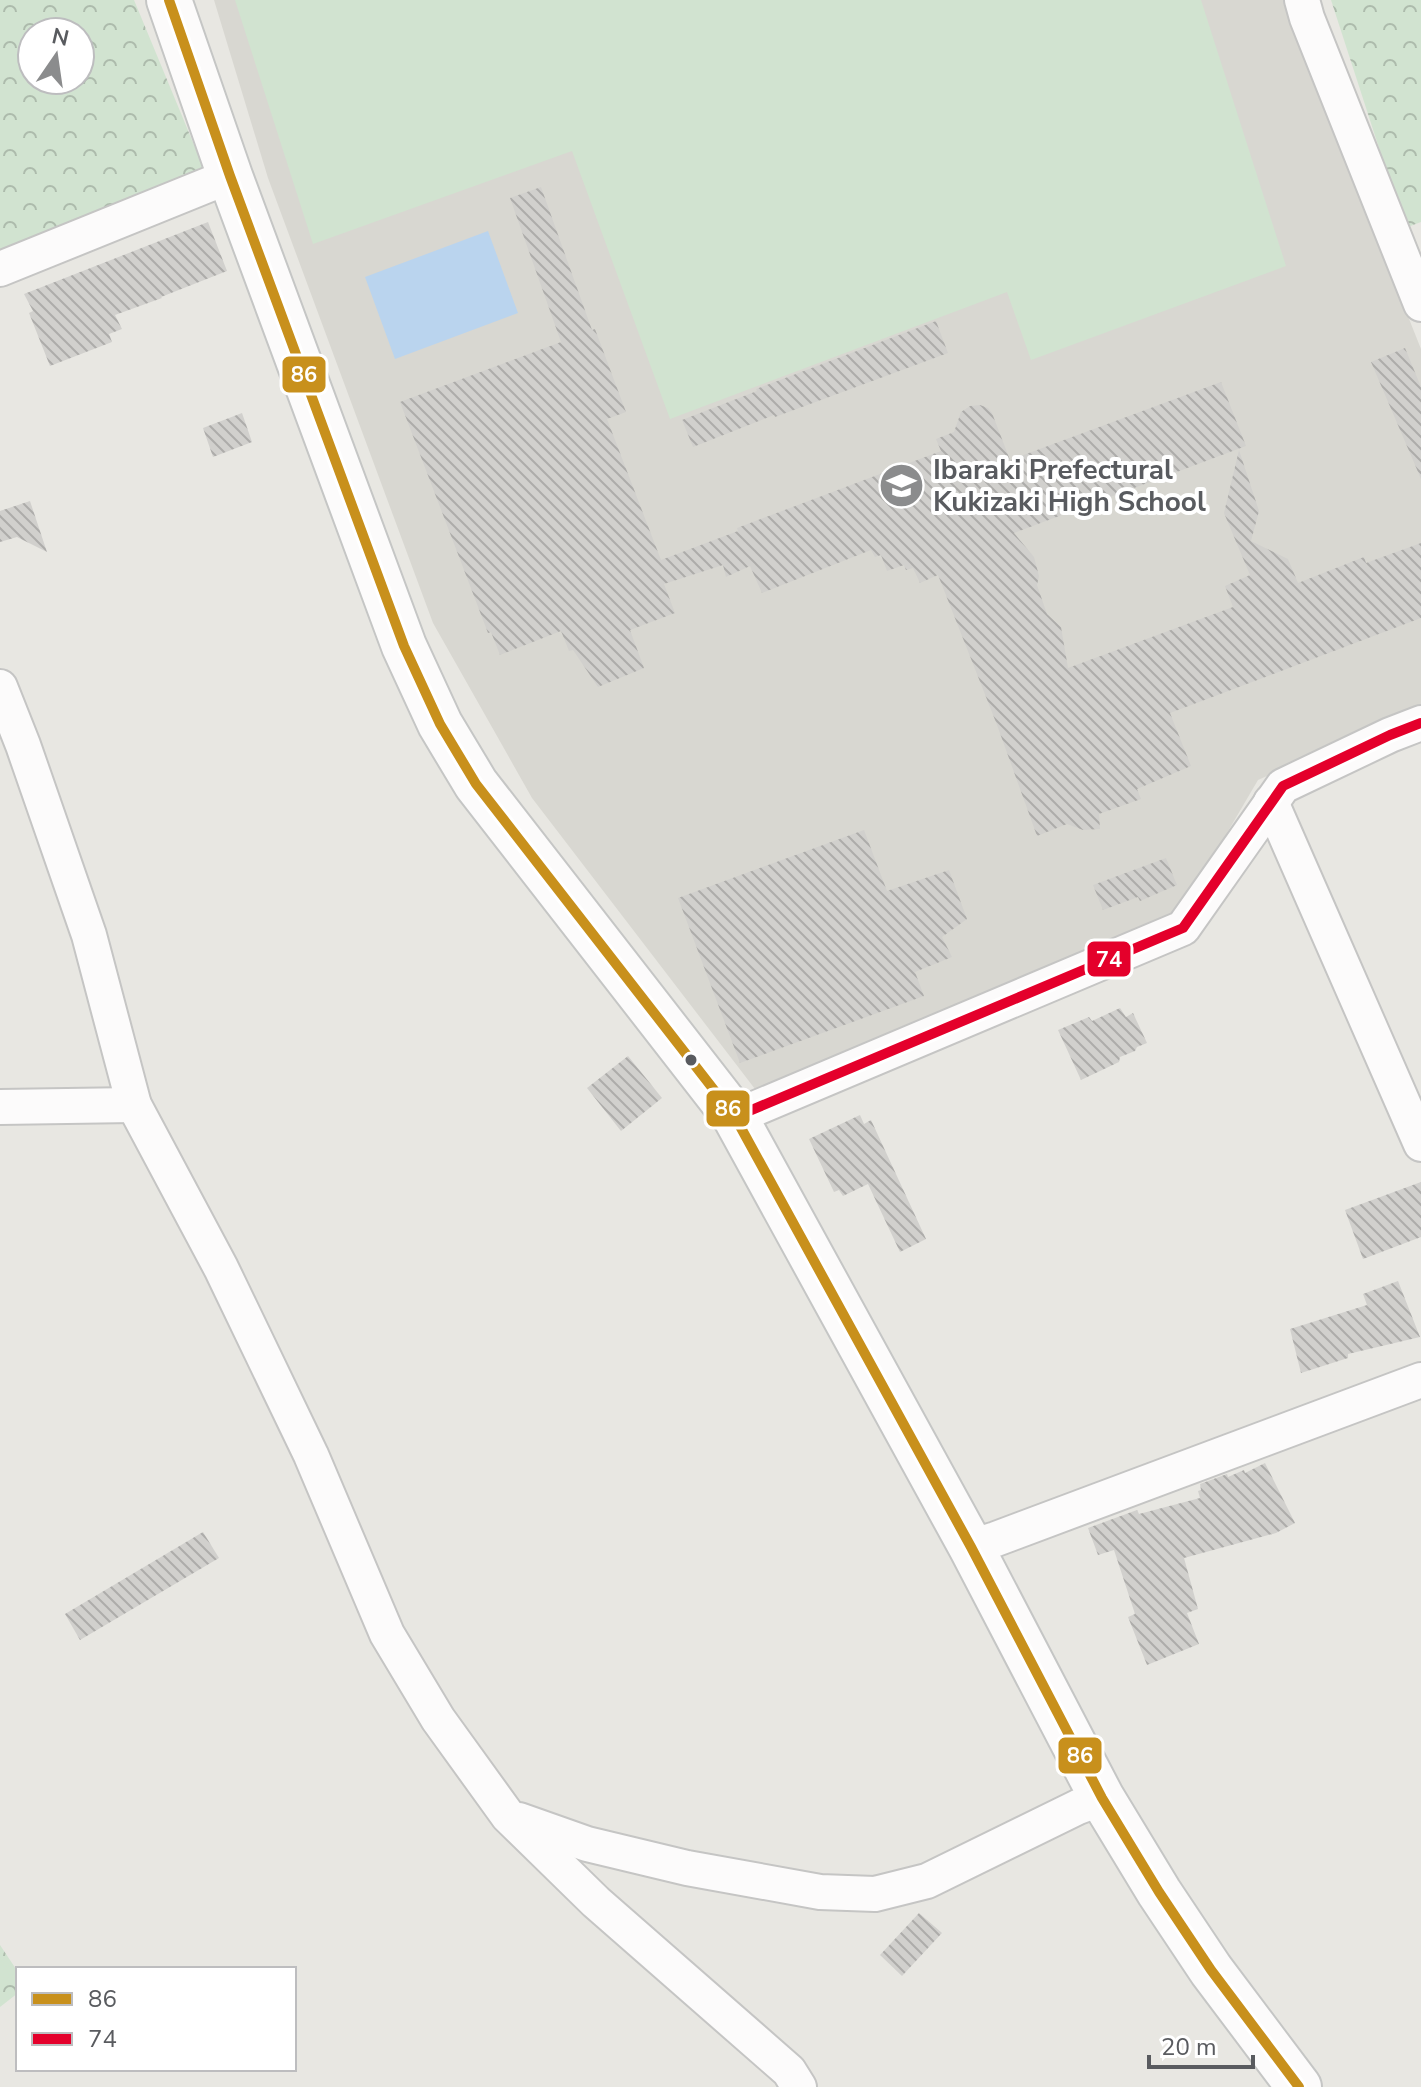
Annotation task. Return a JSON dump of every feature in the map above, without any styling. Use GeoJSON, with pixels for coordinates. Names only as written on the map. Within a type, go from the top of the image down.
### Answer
{"type":"FeatureCollection","features":[{"type":"Feature","properties":{"kind":"street"},"geometry":{"type":"LineString","coordinates":[[169,0],[230,176],[404,646],[440,724],[476,784],[735,1117],[971,1547],[1102,1798],[1211,1970],[1299,2087]]}},
{"type":"Feature","properties":{"kind":"street"},"geometry":{"type":"LineString","coordinates":[[1302,0],[1421,304]]}},
{"type":"Feature","properties":{"kind":"street"},"geometry":{"type":"LineString","coordinates":[[0,269],[230,176]]}},
{"type":"Feature","properties":{"kind":"street"},"geometry":{"type":"LineString","coordinates":[[0,687],[89,935],[134,1105],[221,1268],[311,1455],[387,1634],[438,1719],[508,1816],[596,1902],[789,2071],[799,2087]]}},
{"type":"Feature","properties":{"kind":"street"},"geometry":{"type":"LineString","coordinates":[[735,1117],[1183,928],[1283,786],[1421,723]]}},
{"type":"Feature","properties":{"kind":"street"},"geometry":{"type":"LineString","coordinates":[[1271,802],[1421,1144]]}},
{"type":"Feature","properties":{"kind":"street"},"geometry":{"type":"LineString","coordinates":[[0,1107],[134,1105]]}},
{"type":"Feature","properties":{"kind":"street"},"geometry":{"type":"LineString","coordinates":[[971,1547],[1421,1380]]}},
{"type":"Feature","properties":{"kind":"street"},"geometry":{"type":"LineString","coordinates":[[508,1816],[587,1844],[687,1868],[820,1892],[875,1894],[927,1881],[1064,1813],[1102,1798]]}},
{"type":"Feature","properties":{"kind":"shaded area","name":"Ibaraki Prefectural Kukizaki High School"},"geometry":{"type":"Polygon","coordinates":[[[214,0],[1285,0],[1421,349],[1421,707],[1258,780],[1176,920],[755,1089],[532,798],[433,623],[268,178],[214,0]]]}},
{"type":"Feature","properties":{"kind":"green space"},"geometry":{"type":"Polygon","coordinates":[[[0,0],[134,0],[204,169],[0,253],[0,0]]]}},
{"type":"Feature","properties":{"kind":"green space"},"geometry":{"type":"Polygon","coordinates":[[[235,0],[1201,0],[1286,266],[1031,360],[1007,292],[670,419],[572,151],[313,244],[235,0]]]}},
{"type":"Feature","properties":{"kind":"green space"},"geometry":{"type":"Polygon","coordinates":[[[1331,0],[1421,0],[1421,222],[1405,228],[1331,0]]]}},
{"type":"Feature","properties":{"kind":"green space"},"geometry":{"type":"Polygon","coordinates":[[[0,1945],[16,1969],[16,1995],[0,2007],[0,1945]]]}},
{"type":"Feature","properties":{"kind":"water"},"geometry":{"type":"Polygon","coordinates":[[[488,231],[518,313],[395,359],[365,277],[488,231]]]}},
{"type":"Feature","properties":{"kind":"building"},"geometry":{"type":"Polygon","coordinates":[[[541,187],[592,330],[595,329],[626,412],[607,419],[661,560],[941,451],[936,439],[954,432],[961,412],[970,406],[980,405],[992,413],[1010,460],[1221,382],[1246,446],[1014,533],[1034,557],[1039,576],[1037,585],[1047,614],[1061,627],[1068,668],[1233,607],[1225,586],[1250,575],[1224,513],[1239,450],[1259,511],[1251,541],[1288,559],[1298,583],[1364,557],[1366,563],[1421,543],[1421,618],[1170,713],[1191,766],[1137,789],[1141,799],[1099,814],[1100,829],[1083,830],[1067,824],[1037,836],[938,575],[920,583],[913,568],[906,570],[904,565],[887,571],[881,555],[875,557],[871,550],[762,593],[750,566],[726,577],[723,565],[664,584],[675,613],[630,630],[644,668],[598,687],[573,650],[569,651],[561,631],[500,655],[491,632],[488,633],[400,402],[561,342],[510,198],[541,187]]]}},
{"type":"Feature","properties":{"kind":"building"},"geometry":{"type":"Polygon","coordinates":[[[208,222],[227,271],[115,315],[122,329],[109,334],[112,342],[50,366],[29,313],[33,311],[24,294],[208,222]]]}},
{"type":"Feature","properties":{"kind":"building"},"geometry":{"type":"Polygon","coordinates":[[[936,321],[948,353],[693,447],[682,420],[936,321]]]}},
{"type":"Feature","properties":{"kind":"building"},"geometry":{"type":"Polygon","coordinates":[[[1405,348],[1421,387],[1421,479],[1371,362],[1405,348]]]}},
{"type":"Feature","properties":{"kind":"building"},"geometry":{"type":"Polygon","coordinates":[[[242,413],[252,442],[213,457],[203,428],[242,413]]]}},
{"type":"Feature","properties":{"kind":"building"},"geometry":{"type":"Polygon","coordinates":[[[30,501],[47,552],[17,537],[0,542],[0,511],[30,501]]]}},
{"type":"Feature","properties":{"kind":"building"},"geometry":{"type":"Polygon","coordinates":[[[864,830],[887,891],[949,870],[967,919],[942,937],[952,957],[915,972],[924,996],[740,1063],[678,898],[864,830]]]}},
{"type":"Feature","properties":{"kind":"building"},"geometry":{"type":"Polygon","coordinates":[[[1166,858],[1177,885],[1140,901],[1138,897],[1103,910],[1093,885],[1166,858]]]}},
{"type":"Feature","properties":{"kind":"building"},"geometry":{"type":"Polygon","coordinates":[[[1120,1008],[1126,1017],[1133,1013],[1147,1043],[1120,1057],[1119,1062],[1081,1080],[1058,1030],[1089,1017],[1092,1021],[1120,1008]]]}},
{"type":"Feature","properties":{"kind":"building"},"geometry":{"type":"Polygon","coordinates":[[[628,1056],[662,1098],[621,1131],[587,1088],[628,1056]]]}},
{"type":"Feature","properties":{"kind":"building"},"geometry":{"type":"Polygon","coordinates":[[[860,1115],[864,1124],[871,1120],[926,1239],[900,1252],[868,1184],[843,1196],[839,1190],[834,1192],[809,1139],[860,1115]]]}},
{"type":"Feature","properties":{"kind":"building"},"geometry":{"type":"Polygon","coordinates":[[[1421,1182],[1421,1237],[1363,1259],[1345,1210],[1421,1182]]]}},
{"type":"Feature","properties":{"kind":"building"},"geometry":{"type":"Polygon","coordinates":[[[1398,1281],[1420,1337],[1348,1354],[1348,1358],[1301,1373],[1290,1329],[1367,1305],[1363,1294],[1398,1281]]]}},
{"type":"Feature","properties":{"kind":"building"},"geometry":{"type":"Polygon","coordinates":[[[1265,1463],[1295,1523],[1276,1533],[1184,1558],[1198,1609],[1187,1613],[1199,1644],[1147,1665],[1128,1617],[1135,1614],[1114,1550],[1098,1555],[1088,1528],[1137,1510],[1139,1514],[1200,1498],[1200,1484],[1227,1474],[1228,1477],[1244,1470],[1245,1473],[1265,1463]]]}},
{"type":"Feature","properties":{"kind":"building"},"geometry":{"type":"Polygon","coordinates":[[[203,1532],[219,1558],[80,1640],[65,1614],[203,1532]]]}},
{"type":"Feature","properties":{"kind":"building"},"geometry":{"type":"Polygon","coordinates":[[[919,1913],[942,1933],[902,1976],[880,1955],[919,1913]]]}},
{"type":"Feature","properties":{"kind":"transit line","name":"86"},"geometry":{"type":"LineString","coordinates":[[169,0],[230,176],[404,646],[440,724],[476,784],[735,1117],[971,1547],[1102,1798],[1211,1970],[1299,2087]]}},
{"type":"Feature","properties":{"kind":"transit line","name":"74"},"geometry":{"type":"LineString","coordinates":[[735,1117],[1183,928],[1283,786],[1421,723]]}},
{"type":"Feature","properties":{"kind":"place","name":"Ibaraki Prefectural Kukizaki High School"},"geometry":{"type":"Point","coordinates":[902,486]}}]}
